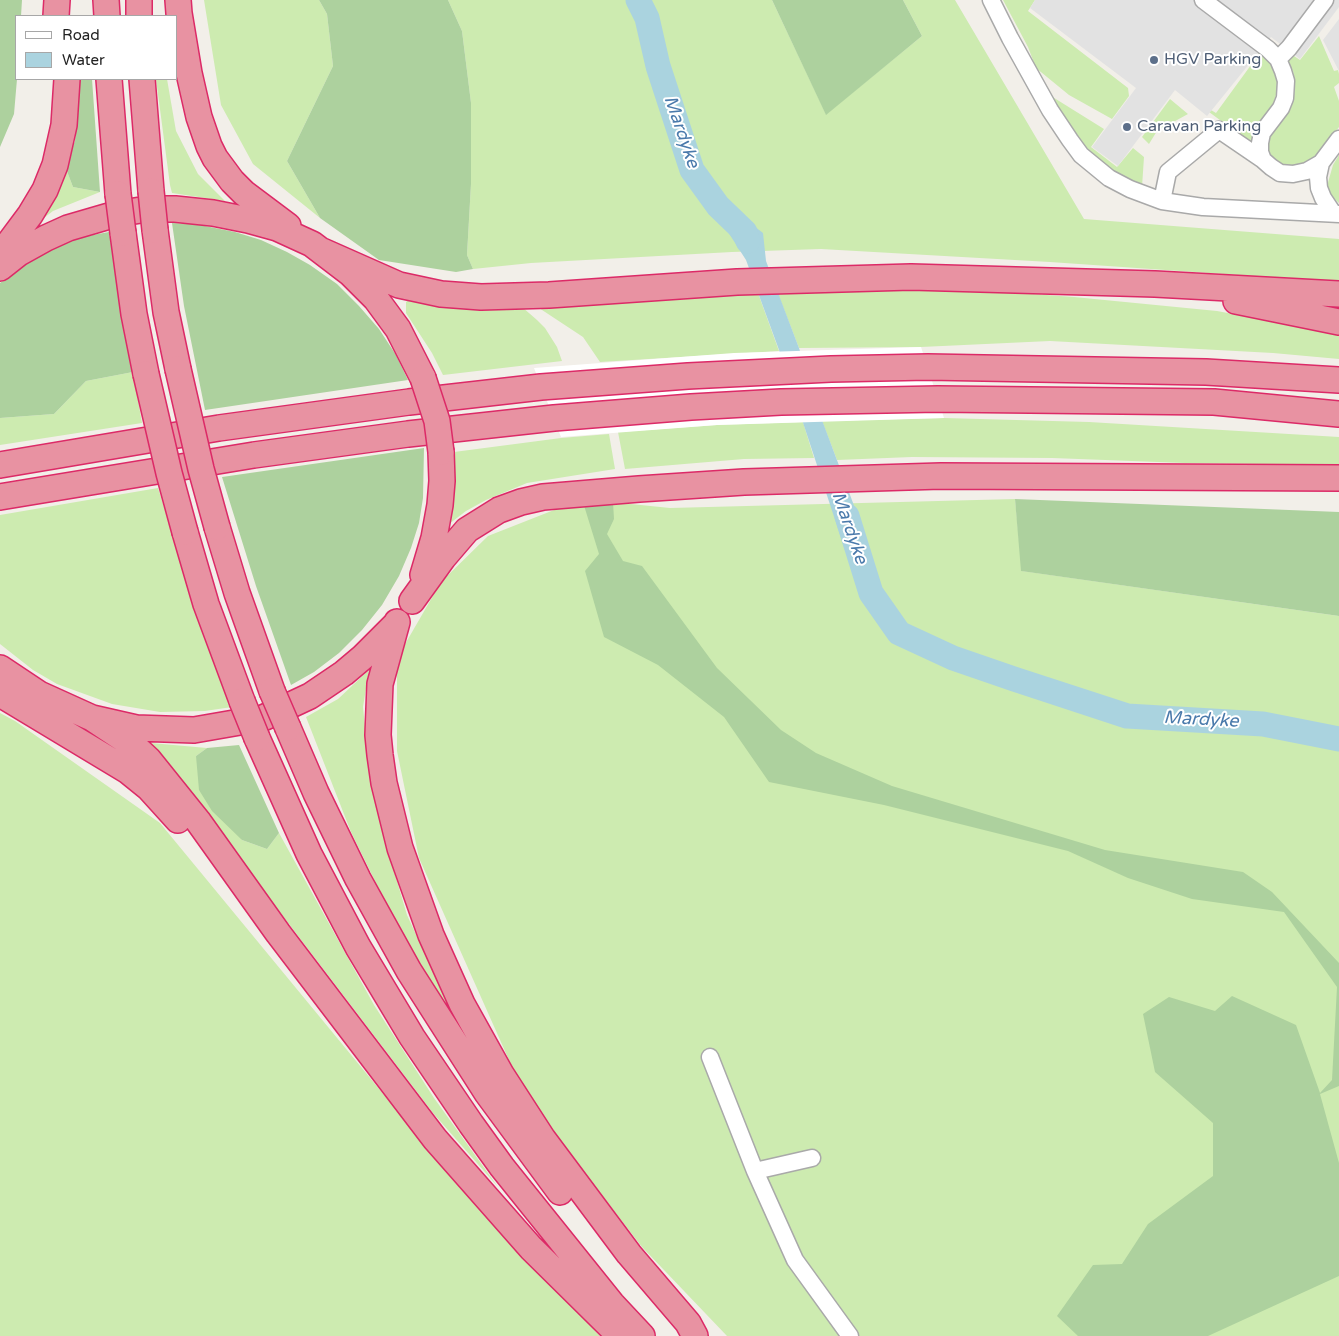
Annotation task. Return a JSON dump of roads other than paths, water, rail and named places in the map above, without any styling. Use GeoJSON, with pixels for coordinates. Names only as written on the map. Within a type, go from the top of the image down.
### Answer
{"type":"FeatureCollection","features":[{"type":"Feature","properties":{"kind":"highway"},"geometry":{"type":"LineString","coordinates":[[56,15],[57,0]]}},
{"type":"Feature","properties":{"kind":"highway"},"geometry":{"type":"LineString","coordinates":[[70,0],[70,15]]}},
{"type":"Feature","properties":{"kind":"highway"},"geometry":{"type":"LineString","coordinates":[[106,0],[107,15]]}},
{"type":"Feature","properties":{"kind":"highway"},"geometry":{"type":"LineString","coordinates":[[139,0],[139,15]]}},
{"type":"Feature","properties":{"kind":"highway"},"geometry":{"type":"LineString","coordinates":[[178,0],[199,117],[215,158],[232,181],[244,193],[350,272],[376,299],[398,329],[423,378],[437,421],[441,452],[441,494],[438,516],[426,565],[412,601]]}},
{"type":"Feature","properties":{"kind":"highway"},"geometry":{"type":"LineString","coordinates":[[0,227],[22,197],[38,161],[47,128],[52,80]]}},
{"type":"Feature","properties":{"kind":"highway"},"geometry":{"type":"LineString","coordinates":[[0,255],[30,215],[45,190],[55,165],[64,125],[67,80]]}},
{"type":"Feature","properties":{"kind":"highway"},"geometry":{"type":"LineString","coordinates":[[109,80],[123,234],[134,314],[146,374],[167,465],[206,604],[257,738],[314,862],[358,946],[412,1037],[502,1167],[612,1304],[642,1336]]}},
{"type":"Feature","properties":{"kind":"highway"},"geometry":{"type":"LineString","coordinates":[[142,80],[155,230],[166,312],[197,452],[237,593],[272,691],[316,793],[383,927],[431,1007],[487,1093],[571,1207],[668,1317],[689,1336]]}},
{"type":"Feature","properties":{"kind":"highway"},"geometry":{"type":"LineString","coordinates":[[0,268],[19,253],[68,228],[116,214],[148,209],[194,210],[248,220],[276,228],[399,285],[442,294],[506,298],[781,280],[893,277],[959,277],[1155,284],[1339,294]]}},
{"type":"Feature","properties":{"kind":"highway"},"geometry":{"type":"LineString","coordinates":[[1155,284],[1339,322]]}},
{"type":"Feature","properties":{"kind":"highway"},"geometry":{"type":"LineString","coordinates":[[0,465],[255,423],[409,402],[542,387],[727,374],[928,367],[1206,372],[1339,380]]}},
{"type":"Feature","properties":{"kind":"highway"},"geometry":{"type":"LineString","coordinates":[[0,498],[320,446],[408,434],[554,418],[781,402],[938,398],[1214,402],[1339,414]]}},
{"type":"Feature","properties":{"kind":"highway"},"geometry":{"type":"LineString","coordinates":[[92,718],[136,728],[174,730],[211,728],[263,718],[288,707],[329,684],[363,657],[397,622],[443,558],[467,530],[499,510],[529,500],[563,495],[639,489],[791,480],[941,476],[1339,478]]}},
{"type":"Feature","properties":{"kind":"highway"},"geometry":{"type":"LineString","coordinates":[[1262,478],[1339,484]]}},
{"type":"Feature","properties":{"kind":"highway"},"geometry":{"type":"LineString","coordinates":[[397,622],[380,684],[378,727],[380,755],[384,783],[400,848],[431,935],[462,1004],[500,1074],[543,1139],[629,1254],[688,1323],[695,1336]]}},
{"type":"Feature","properties":{"kind":"highway"},"geometry":{"type":"LineString","coordinates":[[0,668],[7,683],[149,788],[169,808],[215,864],[278,932]]}},
{"type":"Feature","properties":{"kind":"highway"},"geometry":{"type":"LineString","coordinates":[[7,683],[92,718],[117,733],[150,760],[198,821],[278,932],[435,1139],[531,1248],[620,1336]]}},
{"type":"Feature","properties":{"kind":"lane"},"geometry":{"type":"LineString","coordinates":[[992,0],[1010,38],[1050,110],[1081,155],[1109,178],[1130,189],[1162,201],[1204,207],[1336,213]]}},
{"type":"Feature","properties":{"kind":"lane"},"geometry":{"type":"LineString","coordinates":[[1203,0],[1252,36],[1278,59],[1286,80],[1285,98],[1281,108],[1262,133],[1260,152],[1263,160]]}},
{"type":"Feature","properties":{"kind":"lane"},"geometry":{"type":"LineString","coordinates":[[1278,59],[1289,48],[1325,0]]}},
{"type":"Feature","properties":{"kind":"lane"},"geometry":{"type":"LineString","coordinates":[[1162,201],[1168,172],[1219,130],[1280,173],[1293,174],[1307,171],[1321,163],[1339,139]]}},
{"type":"Feature","properties":{"kind":"lane"},"geometry":{"type":"LineString","coordinates":[[1321,163],[1318,188],[1322,198],[1336,213]]}},
{"type":"Feature","properties":{"kind":"lane"},"geometry":{"type":"LineString","coordinates":[[710,1056],[755,1171],[796,1260],[850,1336]]}},
{"type":"Feature","properties":{"kind":"lane"},"geometry":{"type":"LineString","coordinates":[[755,1171],[812,1158]]}},
{"type":"Feature","properties":{"kind":"water"},"geometry":{"type":"Polygon","coordinates":[[[737,213],[763,233],[766,261],[865,535],[866,546],[845,550],[779,350],[746,260],[719,218],[737,213]]]}},
{"type":"Feature","properties":{"kind":"waterway","name":"Mardyke"},"geometry":{"type":"LineString","coordinates":[[638,0],[647,18],[658,66],[692,170],[718,206],[745,232],[748,241]]}},
{"type":"Feature","properties":{"kind":"waterway","name":"Mardyke"},"geometry":{"type":"LineString","coordinates":[[847,516],[871,593],[899,633],[953,658],[1127,716],[1263,724],[1339,739]]}},
{"type":"Feature","properties":{"kind":"place","name":"HGV Parking"},"geometry":{"type":"Point","coordinates":[1154,60]}},
{"type":"Feature","properties":{"kind":"place","name":"Caravan Parking"},"geometry":{"type":"Point","coordinates":[1127,127]}}]}
